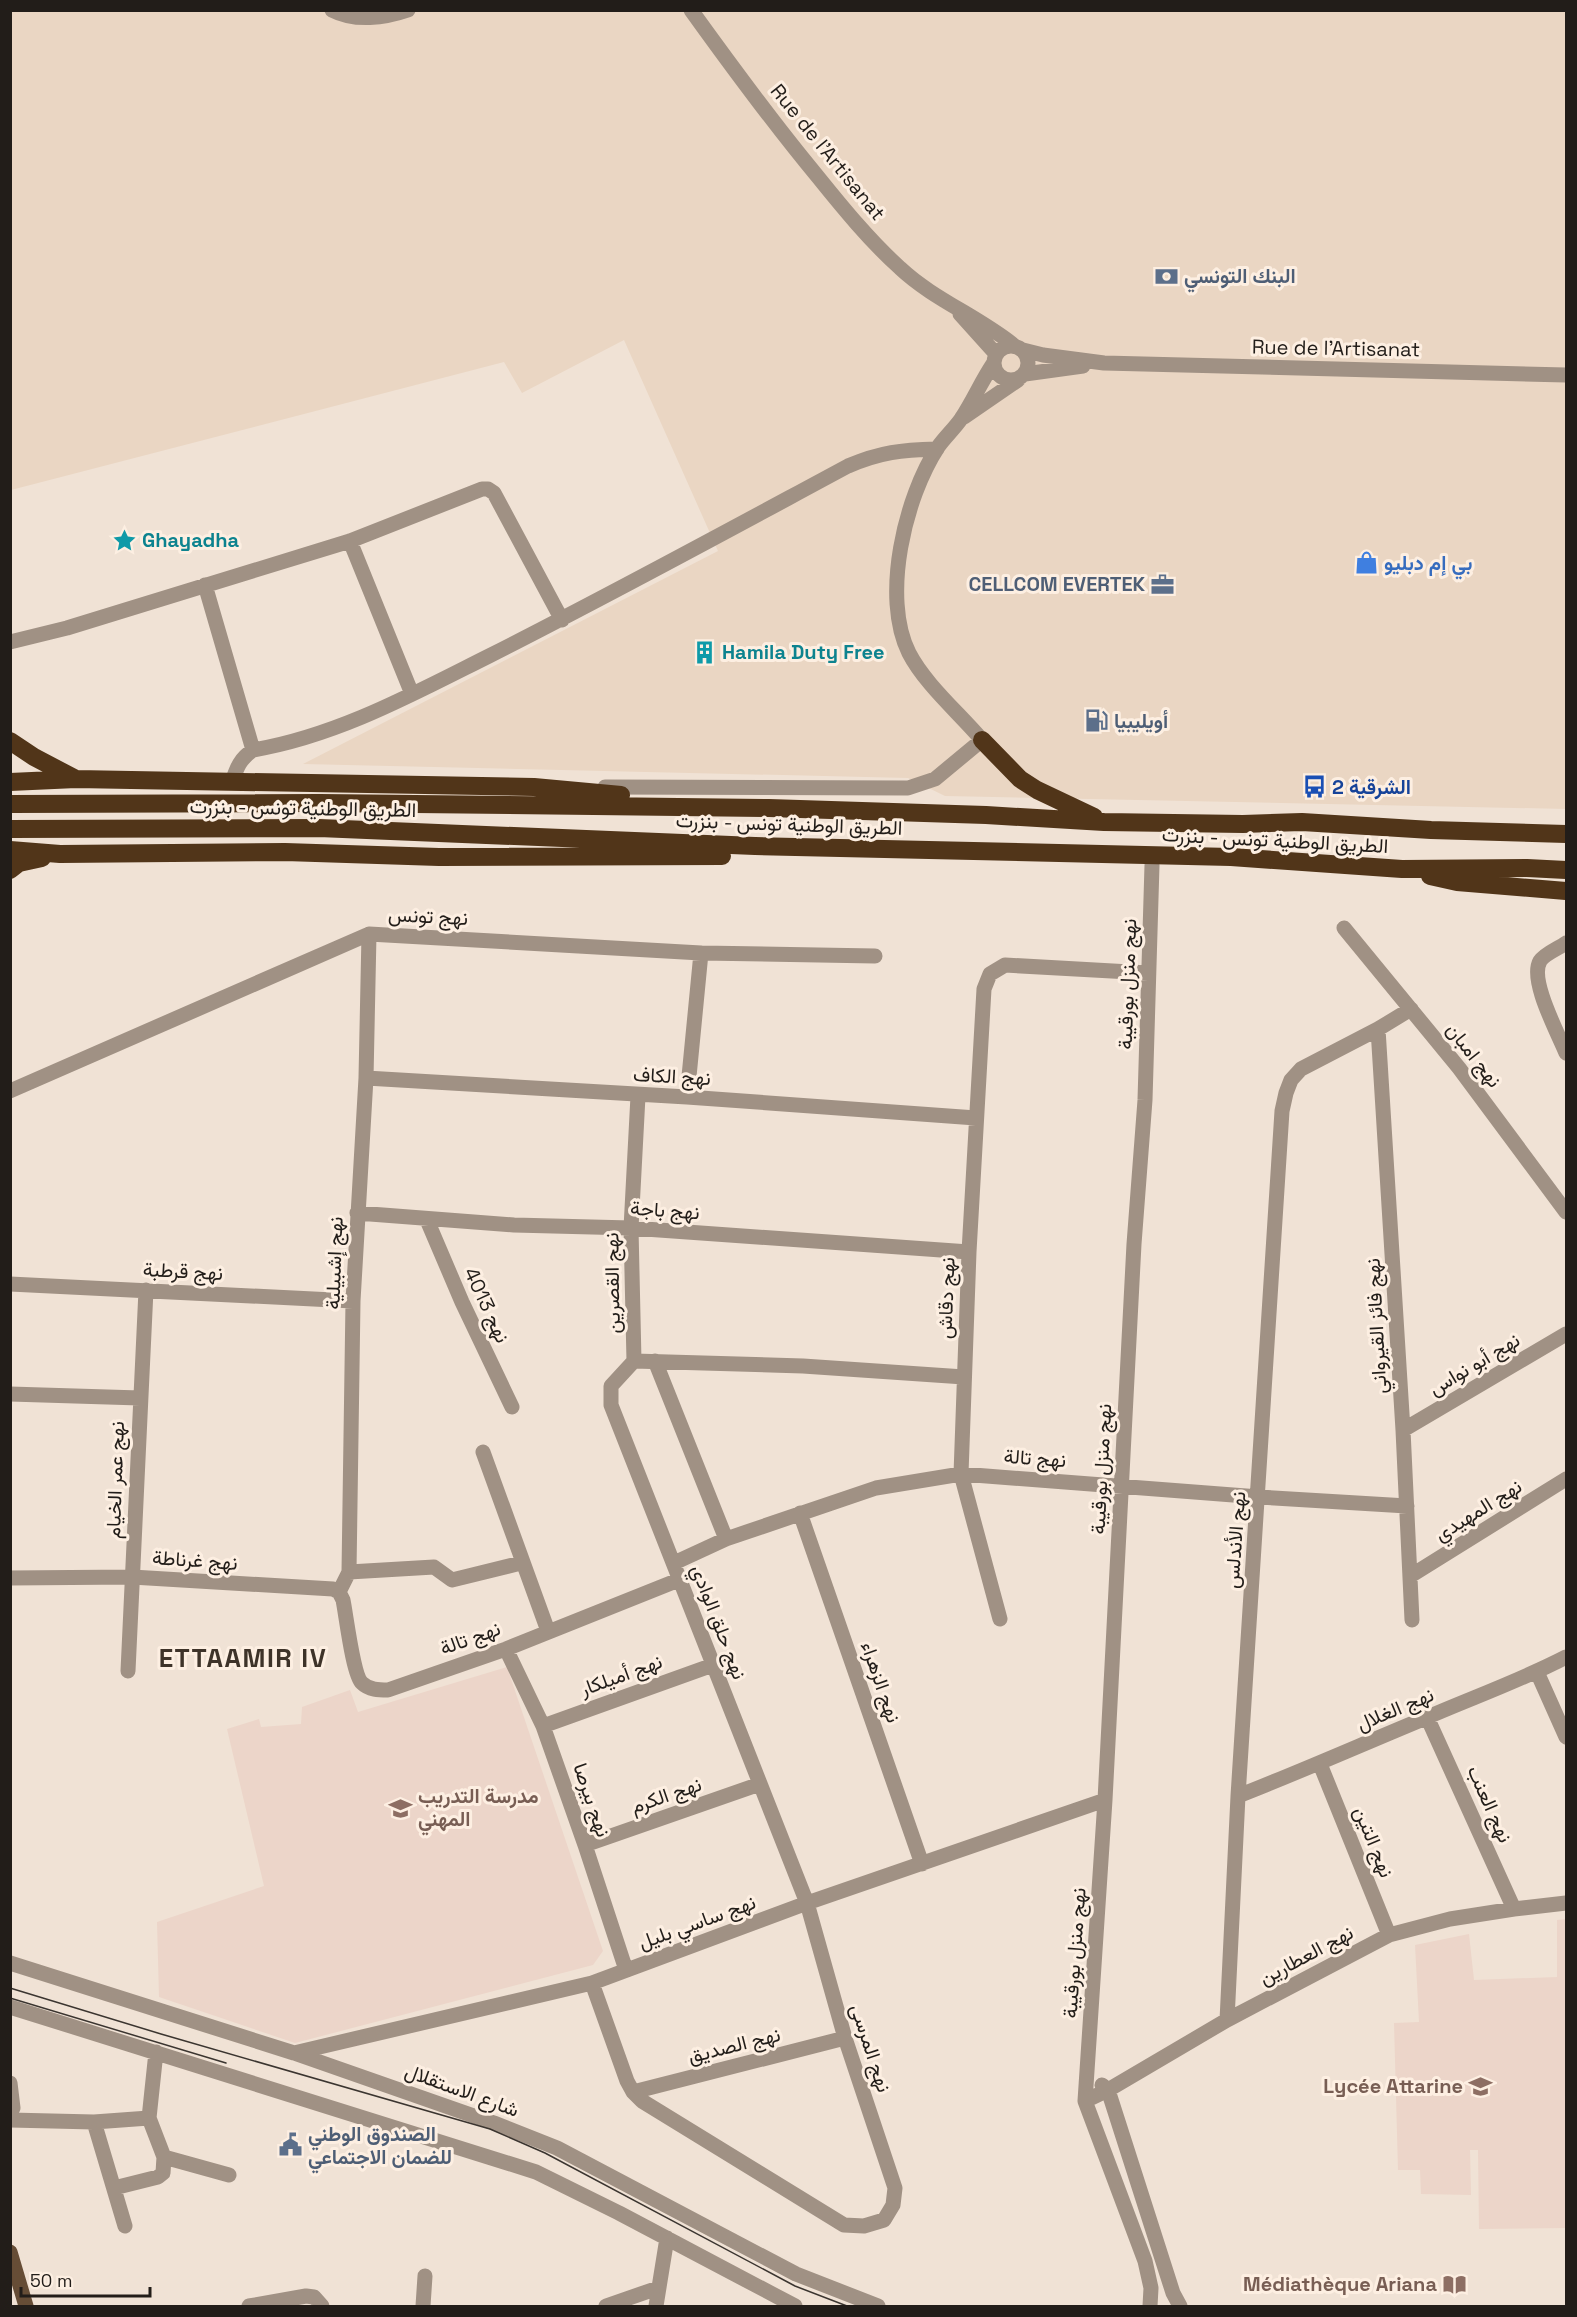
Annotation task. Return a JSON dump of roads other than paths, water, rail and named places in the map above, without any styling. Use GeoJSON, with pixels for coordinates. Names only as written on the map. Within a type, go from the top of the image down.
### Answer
{"type":"FeatureCollection","features":[{"type":"Feature","properties":{"kind":"highway"},"geometry":{"type":"LineString","coordinates":[[982,740],[1020,779],[1037,790],[1104,822]]}},
{"type":"Feature","properties":{"kind":"highway"},"geometry":{"type":"LineString","coordinates":[[10,741],[34,757],[75,778]]}},
{"type":"Feature","properties":{"kind":"highway"},"geometry":{"type":"LineString","coordinates":[[10,782],[75,778],[534,787],[769,808]]}},
{"type":"Feature","properties":{"kind":"highway","name":"الطريق الوطنية تونس - بنزرت"},"geometry":{"type":"LineString","coordinates":[[10,804],[320,803],[769,808],[986,815],[1104,822],[1243,824],[1302,822],[1431,830],[1566,834]]}},
{"type":"Feature","properties":{"kind":"highway","name":"الطريق الوطنية تونس - بنزرت"},"geometry":{"type":"LineString","coordinates":[[10,830],[319,828],[1152,861],[1231,858],[1402,869],[1566,870]]}},
{"type":"Feature","properties":{"kind":"highway"},"geometry":{"type":"LineString","coordinates":[[10,850],[60,854],[285,852],[439,857],[634,857],[712,856],[801,847]]}},
{"type":"Feature","properties":{"kind":"highway"},"geometry":{"type":"LineString","coordinates":[[10,870],[19,863],[60,854]]}},
{"type":"Feature","properties":{"kind":"highway"},"geometry":{"type":"LineString","coordinates":[[1402,869],[1456,882],[1566,891]]}},
{"type":"Feature","properties":{"kind":"main road"},"geometry":{"type":"LineString","coordinates":[[10,2252],[26,2307]]}},
{"type":"Feature","properties":{"kind":"street"},"geometry":{"type":"LineString","coordinates":[[332,10],[340,15],[366,17],[389,16],[408,10]]}},
{"type":"Feature","properties":{"kind":"street","name":"Rue de l'Artisanat"},"geometry":{"type":"LineString","coordinates":[[691,10],[792,146],[842,207],[900,268],[921,285],[1002,334],[1020,348],[1043,355],[1104,363],[1566,375]]}},
{"type":"Feature","properties":{"kind":"street","name":"Rue de l'Artisanat"},"geometry":{"type":"LineString","coordinates":[[950,302],[994,359]]}},
{"type":"Feature","properties":{"kind":"street"},"geometry":{"type":"LineString","coordinates":[[534,787],[908,788],[935,779],[982,740],[928,680],[909,652],[901,626],[896,597],[898,561],[906,523],[918,489],[937,448],[961,419],[1002,348],[1020,348],[1028,361],[1022,376],[961,419]]}},
{"type":"Feature","properties":{"kind":"street"},"geometry":{"type":"LineString","coordinates":[[994,359],[998,375],[1005,380],[1022,376]]}},
{"type":"Feature","properties":{"kind":"street","name":"Rue de l'Artisanat"},"geometry":{"type":"LineString","coordinates":[[1022,376],[1104,363]]}},
{"type":"Feature","properties":{"kind":"street"},"geometry":{"type":"LineString","coordinates":[[232,782],[243,756],[253,750],[280,745],[325,731],[412,694],[562,620],[848,466],[871,456],[898,450],[937,448]]}},
{"type":"Feature","properties":{"kind":"street"},"geometry":{"type":"LineString","coordinates":[[10,642],[67,628],[350,541],[474,491],[488,489],[494,493],[562,620]]}},
{"type":"Feature","properties":{"kind":"street"},"geometry":{"type":"LineString","coordinates":[[350,541],[412,694]]}},
{"type":"Feature","properties":{"kind":"street"},"geometry":{"type":"LineString","coordinates":[[205,585],[253,750]]}},
{"type":"Feature","properties":{"kind":"street","name":"نهج منزل بورقيبة"},"geometry":{"type":"LineString","coordinates":[[1085,2101],[1105,1800],[1121,1486],[1145,1100],[1152,861]]}},
{"type":"Feature","properties":{"kind":"street","name":"نهج امبان"},"geometry":{"type":"LineString","coordinates":[[1344,928],[1459,1068],[1566,1212]]}},
{"type":"Feature","properties":{"kind":"street","name":"نهج تونس"},"geometry":{"type":"LineString","coordinates":[[10,1091],[369,934],[701,953],[875,956]]}},
{"type":"Feature","properties":{"kind":"street","name":"نهج إشبيلية"},"geometry":{"type":"LineString","coordinates":[[339,1592],[349,1572],[353,1301],[366,1078],[369,934]]}},
{"type":"Feature","properties":{"kind":"street"},"geometry":{"type":"LineString","coordinates":[[1566,943],[1541,960],[1537,969],[1538,983],[1566,1053]]}},
{"type":"Feature","properties":{"kind":"street"},"geometry":{"type":"LineString","coordinates":[[687,1097],[701,953]]}},
{"type":"Feature","properties":{"kind":"street","name":"نهج دقاش"},"geometry":{"type":"LineString","coordinates":[[1000,1620],[961,1474],[969,1252],[984,989],[990,974],[1005,965],[1148,973]]}},
{"type":"Feature","properties":{"kind":"street"},"geometry":{"type":"LineString","coordinates":[[1377,1029],[1411,1009]]}},
{"type":"Feature","properties":{"kind":"street","name":"نهج الأندلس"},"geometry":{"type":"LineString","coordinates":[[1227,2020],[1238,1796],[1282,1111],[1291,1080],[1301,1069],[1377,1029]]}},
{"type":"Feature","properties":{"kind":"street","name":"نهج فائز القيرواني"},"geometry":{"type":"LineString","coordinates":[[1377,1029],[1412,1575],[1412,1620]]}},
{"type":"Feature","properties":{"kind":"street","name":"نهج الكاف"},"geometry":{"type":"LineString","coordinates":[[366,1078],[638,1096],[687,1097],[976,1118]]}},
{"type":"Feature","properties":{"kind":"street","name":"نهج القصرين"},"geometry":{"type":"LineString","coordinates":[[634,1361],[631,1228],[638,1096]]}},
{"type":"Feature","properties":{"kind":"street","name":"نهج باجة"},"geometry":{"type":"LineString","coordinates":[[357,1213],[427,1220],[631,1228],[969,1252]]}},
{"type":"Feature","properties":{"kind":"street","name":"نهج 4013"},"geometry":{"type":"LineString","coordinates":[[427,1220],[462,1302],[512,1407]]}},
{"type":"Feature","properties":{"kind":"street","name":"نهج قرطبة"},"geometry":{"type":"LineString","coordinates":[[10,1284],[353,1301]]}},
{"type":"Feature","properties":{"kind":"street","name":"نهج عمر الخيام"},"geometry":{"type":"LineString","coordinates":[[128,1671],[146,1290]]}},
{"type":"Feature","properties":{"kind":"street","name":"نهج أبو نواس"},"geometry":{"type":"LineString","coordinates":[[1403,1430],[1566,1334]]}},
{"type":"Feature","properties":{"kind":"street"},"geometry":{"type":"LineString","coordinates":[[634,1361],[803,1366],[964,1377]]}},
{"type":"Feature","properties":{"kind":"street","name":"نهج حلق الوادي"},"geometry":{"type":"LineString","coordinates":[[634,1361],[611,1386],[611,1406],[807,1903]]}},
{"type":"Feature","properties":{"kind":"street"},"geometry":{"type":"LineString","coordinates":[[655,1361],[726,1539]]}},
{"type":"Feature","properties":{"kind":"street"},"geometry":{"type":"LineString","coordinates":[[10,1394],[140,1398]]}},
{"type":"Feature","properties":{"kind":"street"},"geometry":{"type":"LineString","coordinates":[[483,1452],[521,1563],[548,1631]]}},
{"type":"Feature","properties":{"kind":"street","name":"نهج تالة"},"geometry":{"type":"LineString","coordinates":[[674,1563],[726,1539],[876,1488],[961,1474],[1407,1506]]}},
{"type":"Feature","properties":{"kind":"street","name":"نهج المهيدي"},"geometry":{"type":"LineString","coordinates":[[1412,1575],[1566,1479]]}},
{"type":"Feature","properties":{"kind":"street","name":"نهج الزهراء"},"geometry":{"type":"LineString","coordinates":[[800,1513],[922,1864]]}},
{"type":"Feature","properties":{"kind":"street"},"geometry":{"type":"LineString","coordinates":[[349,1572],[435,1567],[452,1580],[521,1563]]}},
{"type":"Feature","properties":{"kind":"street","name":"نهج غرناطة"},"geometry":{"type":"LineString","coordinates":[[10,1578],[132,1577],[333,1589],[339,1592]]}},
{"type":"Feature","properties":{"kind":"street","name":"نهج تالة"},"geometry":{"type":"LineString","coordinates":[[339,1592],[344,1600],[356,1671],[361,1683],[375,1690],[388,1690],[506,1649],[681,1579]]}},
{"type":"Feature","properties":{"kind":"street","name":"نهج بيرصا"},"geometry":{"type":"LineString","coordinates":[[506,1649],[543,1726],[626,1970]]}},
{"type":"Feature","properties":{"kind":"street","name":"نهج الغلال"},"geometry":{"type":"LineString","coordinates":[[1238,1796],[1320,1764],[1537,1672],[1566,1657]]}},
{"type":"Feature","properties":{"kind":"street","name":"نهج أميلكار"},"geometry":{"type":"LineString","coordinates":[[543,1726],[713,1665]]}},
{"type":"Feature","properties":{"kind":"street"},"geometry":{"type":"LineString","coordinates":[[1537,1672],[1566,1737]]}},
{"type":"Feature","properties":{"kind":"street","name":"نهج العنب"},"geometry":{"type":"LineString","coordinates":[[1427,1717],[1514,1909]]}},
{"type":"Feature","properties":{"kind":"street","name":"نهج التين"},"geometry":{"type":"LineString","coordinates":[[1320,1764],[1389,1935]]}},
{"type":"Feature","properties":{"kind":"street","name":"نهج الكرم"},"geometry":{"type":"LineString","coordinates":[[585,1845],[760,1784]]}},
{"type":"Feature","properties":{"kind":"street","name":"نهج ساسي بليل"},"geometry":{"type":"LineString","coordinates":[[294,2053],[592,1983],[807,1903],[1105,1800]]}},
{"type":"Feature","properties":{"kind":"street","name":"نهج المرسى"},"geometry":{"type":"LineString","coordinates":[[633,2092],[642,2101],[844,2225],[864,2226],[884,2220],[893,2205],[895,2188],[845,2038],[807,1903]]}},
{"type":"Feature","properties":{"kind":"street","name":"نهج العطارين"},"geometry":{"type":"LineString","coordinates":[[1085,2101],[1108,2090],[1227,2020],[1389,1935],[1450,1919],[1566,1903]]}},
{"type":"Feature","properties":{"kind":"street","name":"شارع الاستقلال"},"geometry":{"type":"LineString","coordinates":[[10,1963],[294,2053],[494,2123],[557,2148],[796,2274],[878,2307]]}},
{"type":"Feature","properties":{"kind":"street"},"geometry":{"type":"LineString","coordinates":[[592,1983],[633,2092]]}},
{"type":"Feature","properties":{"kind":"street"},"geometry":{"type":"LineString","coordinates":[[12,2011],[156,2052],[536,2172],[667,2238],[795,2307]]}},
{"type":"Feature","properties":{"kind":"street","name":"نهج الصديق"},"geometry":{"type":"LineString","coordinates":[[633,2092],[845,2038]]}},
{"type":"Feature","properties":{"kind":"street"},"geometry":{"type":"LineString","coordinates":[[114,2188],[158,2177],[163,2173],[164,2157],[149,2118],[156,2052]]}},
{"type":"Feature","properties":{"kind":"street"},"geometry":{"type":"LineString","coordinates":[[1088,2074],[1108,2090],[1175,2302]]}},
{"type":"Feature","properties":{"kind":"street"},"geometry":{"type":"LineString","coordinates":[[10,2082],[13,2108],[10,2114]]}},
{"type":"Feature","properties":{"kind":"street"},"geometry":{"type":"LineString","coordinates":[[1085,2101],[1145,2261],[1151,2288],[1150,2307]]}},
{"type":"Feature","properties":{"kind":"street"},"geometry":{"type":"LineString","coordinates":[[10,2120],[94,2122],[149,2118]]}},
{"type":"Feature","properties":{"kind":"street"},"geometry":{"type":"LineString","coordinates":[[94,2122],[125,2226]]}},
{"type":"Feature","properties":{"kind":"street"},"geometry":{"type":"LineString","coordinates":[[164,2157],[229,2175]]}},
{"type":"Feature","properties":{"kind":"street"},"geometry":{"type":"LineString","coordinates":[[656,2307],[667,2238]]}},
{"type":"Feature","properties":{"kind":"street"},"geometry":{"type":"LineString","coordinates":[[423,2307],[425,2276]]}},
{"type":"Feature","properties":{"kind":"street"},"geometry":{"type":"LineString","coordinates":[[606,2307],[658,2288]]}},
{"type":"Feature","properties":{"kind":"street"},"geometry":{"type":"LineString","coordinates":[[249,2307],[306,2296],[314,2297],[322,2307]]}},
{"type":"Feature","properties":{"kind":"tram line"},"geometry":{"type":"LineString","coordinates":[[10,1988],[490,2129],[545,2153],[795,2286],[847,2306]]}},
{"type":"Feature","properties":{"kind":"tram line"},"geometry":{"type":"LineString","coordinates":[[10,1998],[226,2063]]}},
{"type":"Feature","properties":{"kind":"place","name":"البنك التونسي"},"geometry":{"type":"Point","coordinates":[1166,276]}},
{"type":"Feature","properties":{"kind":"place","name":"Ghayadha"},"geometry":{"type":"Point","coordinates":[124,540]}},
{"type":"Feature","properties":{"kind":"place","name":"بي إم دبليو"},"geometry":{"type":"Point","coordinates":[1366,563]}},
{"type":"Feature","properties":{"kind":"place","name":"CELLCOM EVERTEK"},"geometry":{"type":"Point","coordinates":[1163,584]}},
{"type":"Feature","properties":{"kind":"place","name":"Hamila Duty Free"},"geometry":{"type":"Point","coordinates":[704,652]}},
{"type":"Feature","properties":{"kind":"place","name":"أويليبيا"},"geometry":{"type":"Point","coordinates":[1096,721]}},
{"type":"Feature","properties":{"kind":"place","name":"الشرقية 2"},"geometry":{"type":"Point","coordinates":[1314,787]}},
{"type":"Feature","properties":{"kind":"place","name":"مدرسة التدريب المهني"},"geometry":{"type":"Point","coordinates":[400,1808]}},
{"type":"Feature","properties":{"kind":"place","name":"Lycée Attarine"},"geometry":{"type":"Point","coordinates":[1481,2086]}},
{"type":"Feature","properties":{"kind":"place","name":"الصندوق الوطني للضمان الاجتماعي"},"geometry":{"type":"Point","coordinates":[290,2145]}},
{"type":"Feature","properties":{"kind":"place","name":"Médiathèque Ariana"},"geometry":{"type":"Point","coordinates":[1455,2284]}},
{"type":"Feature","properties":{"kind":"district","name":"ETTAAMIR IV"},"geometry":{"type":"Point","coordinates":[243,1658]}}]}
